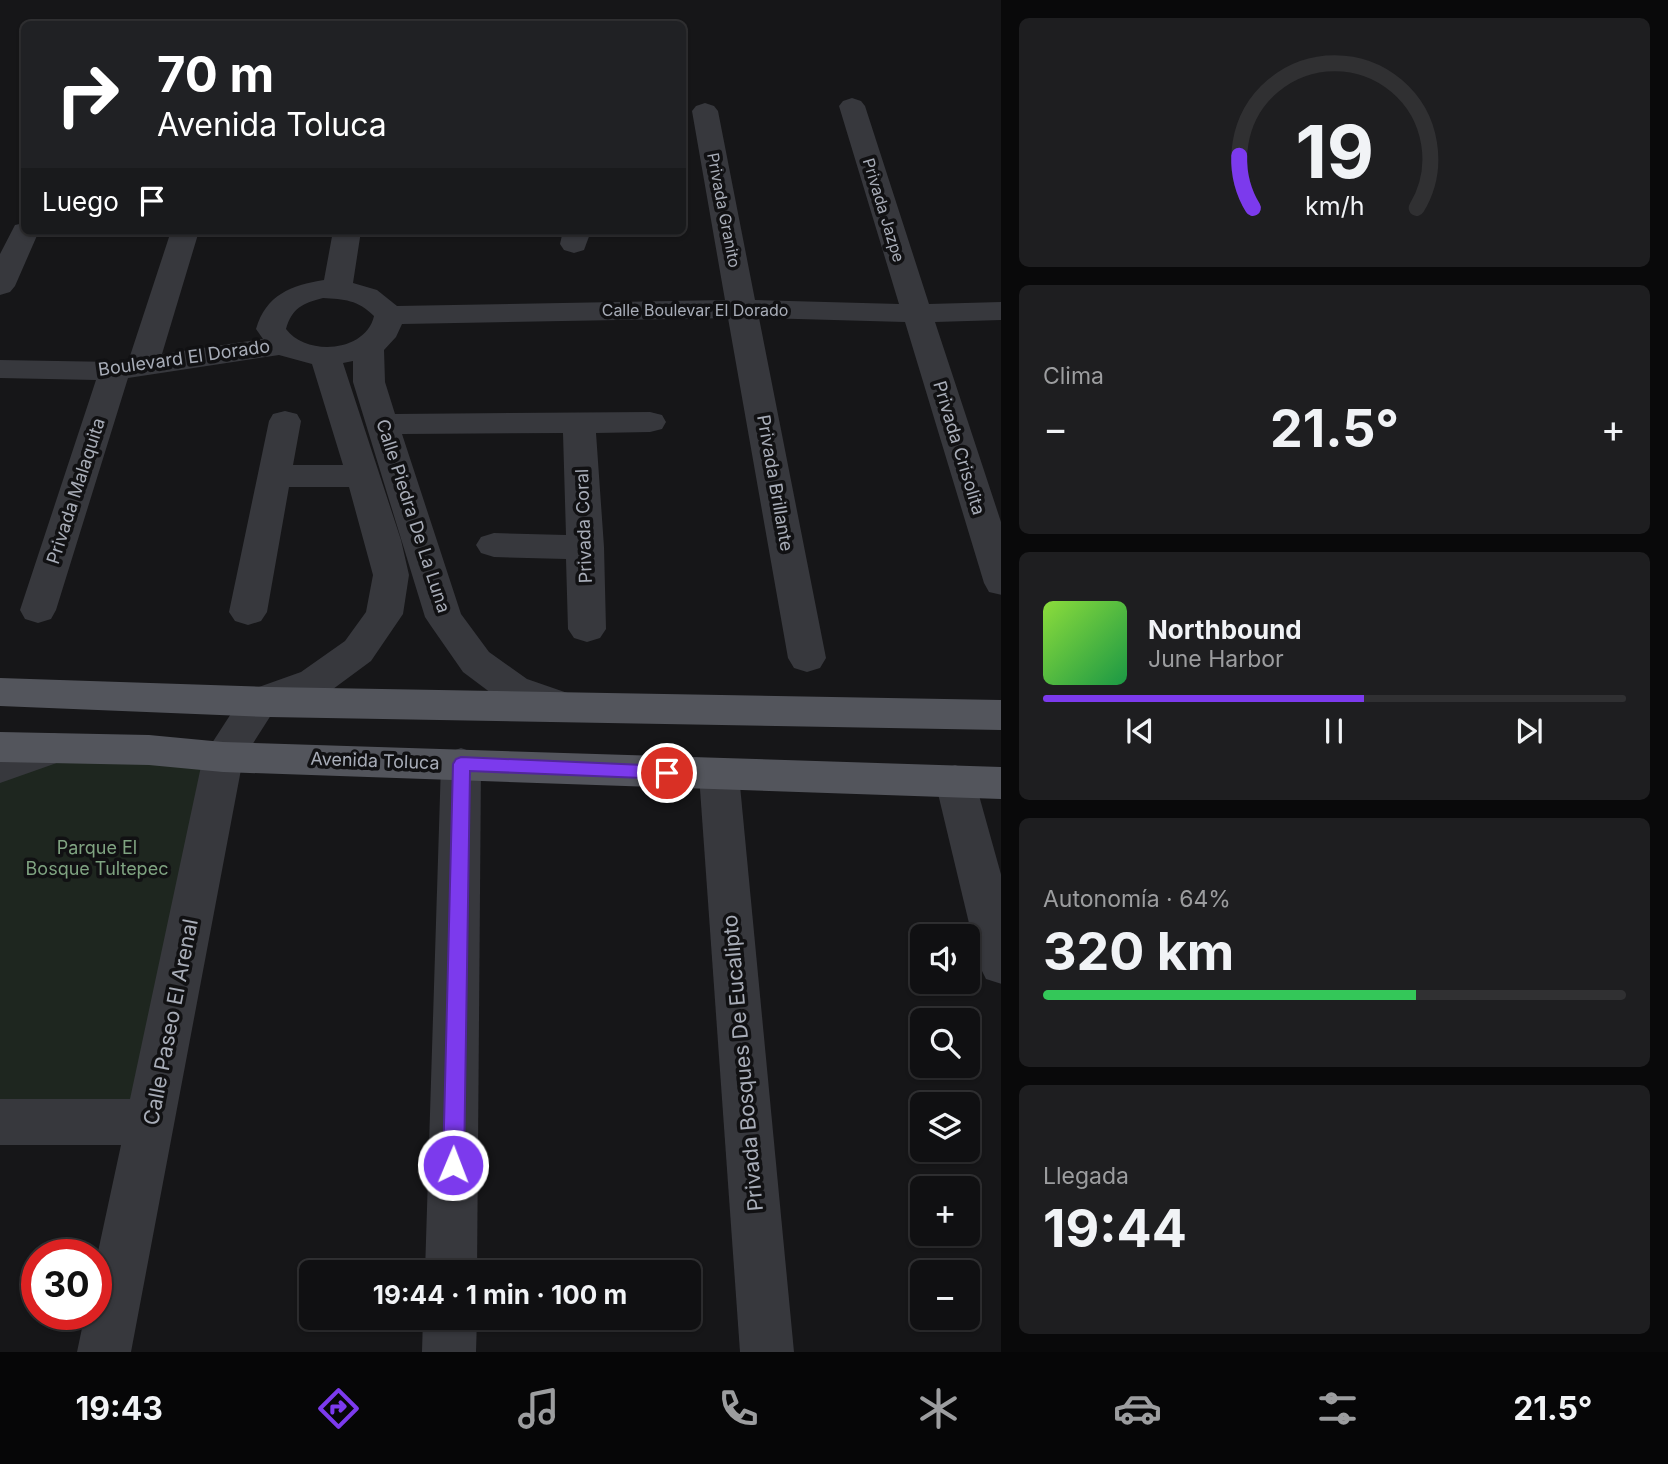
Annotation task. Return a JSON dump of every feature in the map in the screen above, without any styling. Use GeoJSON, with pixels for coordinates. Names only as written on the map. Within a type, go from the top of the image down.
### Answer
{"type":"FeatureCollection","features":[{"type":"Feature","properties":{"kind":"main road"},"geometry":{"type":"LineString","coordinates":[[0,692],[260,702],[1001,715]]}},
{"type":"Feature","properties":{"kind":"main road","name":"Avenida Toluca"},"geometry":{"type":"LineString","coordinates":[[0,747],[149,750],[223,757],[1001,783]]}},
{"type":"Feature","properties":{"kind":"street","name":"Privada Jazpe"},"geometry":{"type":"LineString","coordinates":[[852,106],[917,313]]}},
{"type":"Feature","properties":{"kind":"street","name":"Privada Granito"},"geometry":{"type":"LineString","coordinates":[[705,111],[742,309]]}},
{"type":"Feature","properties":{"kind":"street"},"geometry":{"type":"LineString","coordinates":[[0,286],[23,235]]}},
{"type":"Feature","properties":{"kind":"street","name":"Privada Malaquita"},"geometry":{"type":"LineString","coordinates":[[38,610],[129,368],[183,235]]}},
{"type":"Feature","properties":{"kind":"street"},"geometry":{"type":"LineString","coordinates":[[337,289],[346,235]]}},
{"type":"Feature","properties":{"kind":"street"},"geometry":{"type":"LineString","coordinates":[[322,289],[352,290],[376,299],[388,315],[385,331],[368,346],[348,353],[325,356],[302,353],[283,345],[271,329],[275,311],[294,296],[322,289]]}},
{"type":"Feature","properties":{"kind":"street","name":"Calle Boulevar El Dorado"},"geometry":{"type":"LineString","coordinates":[[388,315],[742,309],[917,313],[1001,311]]}},
{"type":"Feature","properties":{"kind":"street","name":"Privada Brillante"},"geometry":{"type":"LineString","coordinates":[[742,309],[807,658]]}},
{"type":"Feature","properties":{"kind":"street","name":"Privada Crisolita"},"geometry":{"type":"LineString","coordinates":[[917,313],[1001,583]]}},
{"type":"Feature","properties":{"kind":"street","name":"Boulevard El Dorado"},"geometry":{"type":"LineString","coordinates":[[0,369],[129,368],[283,345]]}},
{"type":"Feature","properties":{"kind":"street","name":"Calle Piedra De La Luna"},"geometry":{"type":"LineString","coordinates":[[368,346],[369,382],[444,617],[476,662],[513,689],[565,707]]}},
{"type":"Feature","properties":{"kind":"street","name":"Calle Piedra De La Luna"},"geometry":{"type":"LineString","coordinates":[[260,702],[315,682],[358,651],[384,614],[391,575],[325,356]]}},
{"type":"Feature","properties":{"kind":"street"},"geometry":{"type":"LineString","coordinates":[[248,612],[285,421]]}},
{"type":"Feature","properties":{"kind":"street","name":"Privada Coral"},"geometry":{"type":"LineString","coordinates":[[579,422],[586,547],[587,629]]}},
{"type":"Feature","properties":{"kind":"street"},"geometry":{"type":"LineString","coordinates":[[382,424],[650,422]]}},
{"type":"Feature","properties":{"kind":"street"},"geometry":{"type":"LineString","coordinates":[[275,476],[363,476]]}},
{"type":"Feature","properties":{"kind":"street"},"geometry":{"type":"LineString","coordinates":[[494,545],[586,547]]}},
{"type":"Feature","properties":{"kind":"street","name":"Calle Paseo El Arenal"},"geometry":{"type":"LineString","coordinates":[[104,1352],[223,757],[260,702]]}},
{"type":"Feature","properties":{"kind":"street"},"geometry":{"type":"LineString","coordinates":[[0,767],[54,748]]}},
{"type":"Feature","properties":{"kind":"street"},"geometry":{"type":"LineString","coordinates":[[451,1260],[461,764]]}},
{"type":"Feature","properties":{"kind":"street","name":"Privada Bosques De Eucalipto"},"geometry":{"type":"LineString","coordinates":[[719,775],[767,1352]]}},
{"type":"Feature","properties":{"kind":"street"},"geometry":{"type":"LineString","coordinates":[[955,781],[1001,965]]}},
{"type":"Feature","properties":{"kind":"street"},"geometry":{"type":"LineString","coordinates":[[0,1122],[151,1122]]}},
{"type":"Feature","properties":{"kind":"street"},"geometry":{"type":"LineString","coordinates":[[449,1352],[450,1330]]}},
{"type":"Feature","properties":{"kind":"green space","name":"Parque El Bosque Tultepec"},"geometry":{"type":"Polygon","coordinates":[[[0,759],[214,763],[146,1117],[0,1115],[0,759]]]}},
{"type":"Feature","properties":{"kind":"route"},"geometry":{"type":"LineString","coordinates":[[453,1165],[461,764],[667,773]]}}]}
